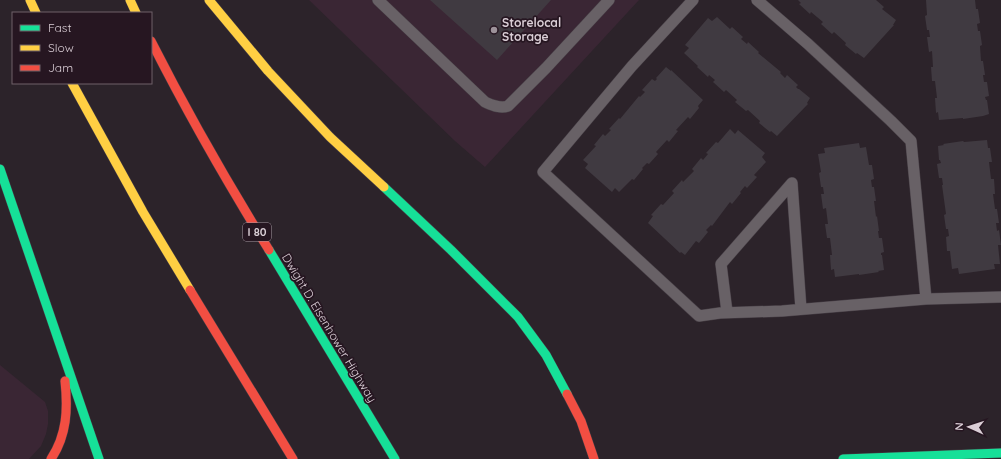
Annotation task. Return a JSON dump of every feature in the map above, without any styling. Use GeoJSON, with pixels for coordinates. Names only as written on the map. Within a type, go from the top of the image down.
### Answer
{"type":"FeatureCollection","features":[{"type":"Feature","properties":{"kind":"main road"},"geometry":{"type":"LineString","coordinates":[[30,0],[36,12]]}},
{"type":"Feature","properties":{"kind":"main road"},"geometry":{"type":"LineString","coordinates":[[130,0],[136,12]]}},
{"type":"Feature","properties":{"kind":"main road"},"geometry":{"type":"LineString","coordinates":[[209,0],[268,71],[330,137],[451,250],[518,317],[546,355],[581,421],[594,459]]}},
{"type":"Feature","properties":{"kind":"main road","name":"Dwight D. Eisenhower Highway"},"geometry":{"type":"LineString","coordinates":[[152,43],[176,90],[237,198],[395,459]]}},
{"type":"Feature","properties":{"kind":"main road"},"geometry":{"type":"LineString","coordinates":[[73,84],[143,212],[293,459]]}},
{"type":"Feature","properties":{"kind":"main road"},"geometry":{"type":"LineString","coordinates":[[0,169],[99,459]]}},
{"type":"Feature","properties":{"kind":"main road"},"geometry":{"type":"LineString","coordinates":[[51,459],[56,452],[63,433],[66,417],[67,397],[62,350]]}},
{"type":"Feature","properties":{"kind":"main road"},"geometry":{"type":"LineString","coordinates":[[843,459],[1001,453]]}},
{"type":"Feature","properties":{"kind":"lane"},"geometry":{"type":"LineString","coordinates":[[378,0],[486,102],[494,106],[504,107],[508,106],[546,68],[609,0]]}},
{"type":"Feature","properties":{"kind":"lane"},"geometry":{"type":"LineString","coordinates":[[693,0],[632,66],[543,172],[699,316],[727,312],[782,311],[926,298],[1001,297]]}},
{"type":"Feature","properties":{"kind":"lane"},"geometry":{"type":"LineString","coordinates":[[756,0],[808,44],[911,141],[926,298]]}},
{"type":"Feature","properties":{"kind":"lane"},"geometry":{"type":"LineString","coordinates":[[727,312],[721,264],[792,183],[802,309]]}},
{"type":"Feature","properties":{"kind":"shaded area"},"geometry":{"type":"Polygon","coordinates":[[[309,0],[639,0],[485,167],[455,141],[309,0]]]}},
{"type":"Feature","properties":{"kind":"shaded area"},"geometry":{"type":"Polygon","coordinates":[[[0,365],[45,402],[48,411],[46,434],[41,446],[29,459],[0,459],[0,365]]]}},
{"type":"Feature","properties":{"kind":"building","name":"Storelocal Storage"},"geometry":{"type":"Polygon","coordinates":[[[430,0],[551,0],[497,60],[430,0]]]}},
{"type":"Feature","properties":{"kind":"building"},"geometry":{"type":"Polygon","coordinates":[[[798,0],[876,0],[884,7],[882,9],[896,20],[894,25],[864,58],[857,53],[856,54],[845,45],[846,43],[834,32],[832,34],[821,24],[823,22],[811,12],[810,14],[799,4],[801,3],[798,0]]]}},
{"type":"Feature","properties":{"kind":"building"},"geometry":{"type":"Polygon","coordinates":[[[926,0],[975,0],[980,23],[977,24],[978,31],[980,31],[982,45],[980,46],[981,61],[983,61],[985,75],[983,75],[984,82],[987,82],[989,96],[985,97],[987,100],[989,114],[963,119],[939,120],[938,112],[936,113],[935,98],[937,98],[935,81],[932,81],[932,51],[929,52],[927,37],[930,37],[929,30],[927,30],[925,16],[927,15],[926,0]]]}},
{"type":"Feature","properties":{"kind":"building"},"geometry":{"type":"Polygon","coordinates":[[[717,17],[730,29],[732,27],[743,37],[741,39],[747,44],[748,42],[759,52],[758,53],[781,72],[780,73],[785,78],[787,75],[798,85],[796,87],[798,89],[810,98],[807,103],[808,104],[777,136],[759,123],[760,121],[748,110],[746,111],[735,102],[737,100],[726,90],[724,92],[713,82],[715,80],[709,75],[708,77],[684,53],[689,48],[685,45],[708,18],[712,21],[717,17]]]}},
{"type":"Feature","properties":{"kind":"building"},"geometry":{"type":"Polygon","coordinates":[[[666,67],[703,100],[698,106],[699,108],[690,119],[688,117],[676,130],[678,131],[669,142],[667,140],[656,152],[658,154],[649,164],[647,163],[642,168],[643,169],[634,180],[632,179],[619,192],[615,188],[612,192],[585,168],[588,164],[583,160],[596,146],[594,145],[603,134],[605,136],[611,130],[609,129],[619,118],[620,119],[639,96],[640,97],[645,92],[642,90],[652,79],[655,81],[666,67]]]}},
{"type":"Feature","properties":{"kind":"building"},"geometry":{"type":"Polygon","coordinates":[[[730,129],[735,134],[738,130],[765,153],[762,157],[766,162],[754,175],[757,177],[747,188],[745,186],[732,204],[730,202],[712,226],[711,225],[706,230],[708,232],[699,243],[696,241],[685,255],[681,252],[680,253],[648,223],[653,216],[651,215],[661,204],[663,205],[674,193],[672,191],[682,180],[683,182],[694,171],[692,169],[701,158],[703,160],[708,154],[706,153],[716,142],[718,143],[730,129]]]}},
{"type":"Feature","properties":{"kind":"building"},"geometry":{"type":"Polygon","coordinates":[[[987,140],[992,162],[989,162],[991,179],[994,179],[995,194],[993,194],[995,209],[997,209],[999,223],[996,223],[997,231],[999,230],[1001,245],[998,245],[1000,264],[994,264],[995,269],[959,274],[958,268],[952,269],[950,251],[947,251],[946,237],[949,236],[948,229],[946,229],[944,215],[946,214],[942,178],[939,178],[937,164],[941,163],[939,160],[938,146],[963,141],[987,140]]]}},
{"type":"Feature","properties":{"kind":"building"},"geometry":{"type":"Polygon","coordinates":[[[859,143],[860,148],[866,147],[869,165],[872,165],[874,179],[871,180],[872,187],[874,187],[876,201],[874,201],[879,238],[882,238],[884,252],[881,253],[881,255],[884,270],[859,275],[835,277],[834,269],[831,270],[830,255],[832,255],[830,238],[827,238],[825,224],[828,224],[826,208],[823,209],[821,194],[824,194],[823,187],[821,187],[819,173],[821,172],[818,154],[825,153],[824,148],[859,143]]]}},
{"type":"Feature","properties":{"kind":"traffic: fast"},"geometry":{"type":"LineString","coordinates":[[0,169],[99,459]]}},
{"type":"Feature","properties":{"kind":"traffic: fast"},"geometry":{"type":"LineString","coordinates":[[384,187],[451,250],[518,317],[546,355],[567,394]]}},
{"type":"Feature","properties":{"kind":"traffic: fast"},"geometry":{"type":"LineString","coordinates":[[269,250],[395,459]]}},
{"type":"Feature","properties":{"kind":"traffic: fast"},"geometry":{"type":"LineString","coordinates":[[843,459],[1001,453]]}},
{"type":"Feature","properties":{"kind":"traffic: slow"},"geometry":{"type":"LineString","coordinates":[[30,0],[36,12]]}},
{"type":"Feature","properties":{"kind":"traffic: slow"},"geometry":{"type":"LineString","coordinates":[[130,0],[136,12]]}},
{"type":"Feature","properties":{"kind":"traffic: slow"},"geometry":{"type":"LineString","coordinates":[[209,0],[268,71],[330,137],[384,187]]}},
{"type":"Feature","properties":{"kind":"traffic: slow"},"geometry":{"type":"LineString","coordinates":[[73,84],[143,212],[190,290]]}},
{"type":"Feature","properties":{"kind":"traffic: jam"},"geometry":{"type":"LineString","coordinates":[[152,43],[208,147],[269,250]]}},
{"type":"Feature","properties":{"kind":"traffic: jam"},"geometry":{"type":"LineString","coordinates":[[190,290],[293,459]]}},
{"type":"Feature","properties":{"kind":"traffic: jam"},"geometry":{"type":"LineString","coordinates":[[51,459],[60,441],[65,422],[65,381]]}},
{"type":"Feature","properties":{"kind":"traffic: jam"},"geometry":{"type":"LineString","coordinates":[[567,394],[581,421],[594,459]]}},
{"type":"Feature","properties":{"kind":"place","name":"Storelocal Storage"},"geometry":{"type":"Point","coordinates":[494,30]}}]}
